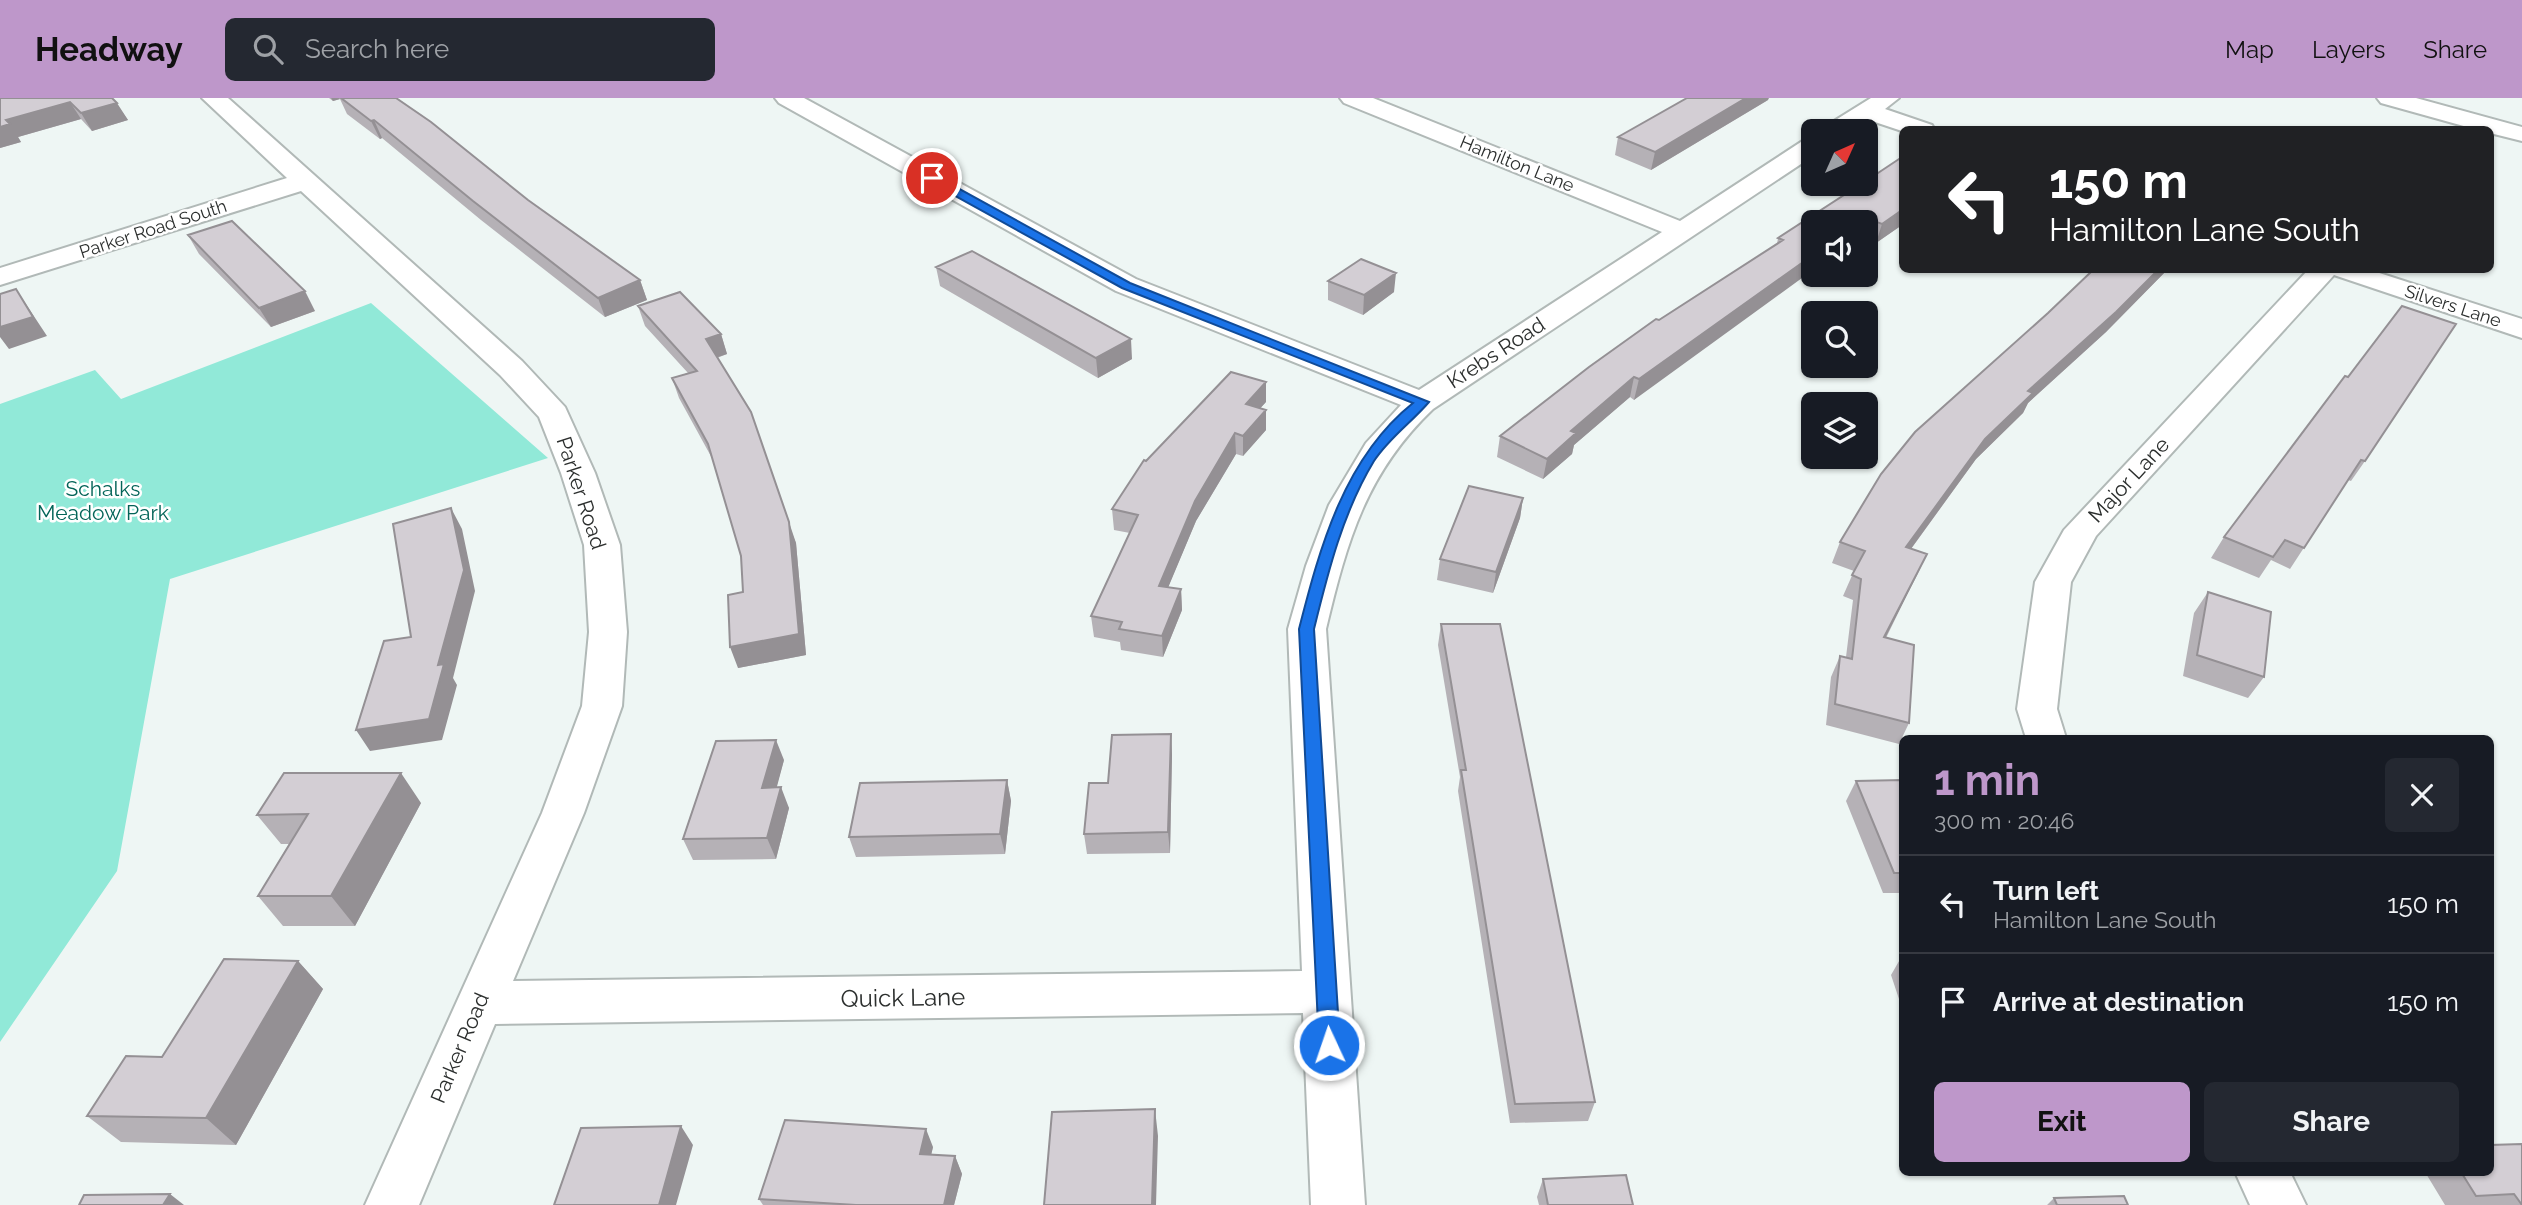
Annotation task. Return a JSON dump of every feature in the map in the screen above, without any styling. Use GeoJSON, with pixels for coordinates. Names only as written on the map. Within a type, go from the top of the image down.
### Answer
{"type":"FeatureCollection","features":[{"type":"Feature","properties":{"kind":"street","name":"Parker Road"},"geometry":{"type":"LineString","coordinates":[[214,98],[511,368],[554,414],[578,473],[602,545],[608,632],[602,706],[564,813],[392,1205]]}},
{"type":"Feature","properties":{"kind":"street"},"geometry":{"type":"LineString","coordinates":[[786,98],[1126,285],[1422,402]]}},
{"type":"Feature","properties":{"kind":"street","name":"Hamilton Lane"},"geometry":{"type":"LineString","coordinates":[[1352,98],[1682,230]]}},
{"type":"Feature","properties":{"kind":"street"},"geometry":{"type":"LineString","coordinates":[[2389,98],[2492,126]]}},
{"type":"Feature","properties":{"kind":"street"},"geometry":{"type":"LineString","coordinates":[[1854,119],[1877,104],[1916,126]]}},
{"type":"Feature","properties":{"kind":"street"},"geometry":{"type":"LineString","coordinates":[[2494,126],[2522,134]]}},
{"type":"Feature","properties":{"kind":"street","name":"Krebs Road"},"geometry":{"type":"LineString","coordinates":[[1338,1205],[1307,629],[1322,568],[1344,507],[1369,458],[1407,414],[1422,402],[1801,153]]}},
{"type":"Feature","properties":{"kind":"street","name":"Parker Road South"},"geometry":{"type":"LineString","coordinates":[[0,277],[305,181]]}},
{"type":"Feature","properties":{"kind":"street","name":"Major Lane"},"geometry":{"type":"LineString","coordinates":[[2045,735],[2037,709],[2053,582],[2082,530],[2320,273]]}},
{"type":"Feature","properties":{"kind":"street","name":"Silvers Lane"},"geometry":{"type":"LineString","coordinates":[[2353,273],[2522,329]]}},
{"type":"Feature","properties":{"kind":"street","name":"Quick Lane"},"geometry":{"type":"LineString","coordinates":[[479,1003],[1327,992]]}},
{"type":"Feature","properties":{"kind":"street"},"geometry":{"type":"LineString","coordinates":[[2263,1176],[2278,1205]]}},
{"type":"Feature","properties":{"kind":"green space","name":"Schalks Meadow Park"},"geometry":{"type":"Polygon","coordinates":[[[371,303],[548,458],[170,579],[117,871],[0,1042],[0,404],[95,370],[121,399],[371,303]]]}},
{"type":"Feature","properties":{"kind":"building"},"geometry":{"type":"Polygon","coordinates":[[[0,98],[112,98],[117,103],[81,113],[70,102],[6,120],[10,124],[0,127],[0,98]]]}},
{"type":"Feature","properties":{"kind":"building"},"geometry":{"type":"Polygon","coordinates":[[[341,98],[396,98],[431,122],[528,200],[640,280],[598,298],[374,120],[371,121],[341,98]]]}},
{"type":"Feature","properties":{"kind":"building"},"geometry":{"type":"Polygon","coordinates":[[[1687,98],[1746,98],[1655,152],[1618,137],[1687,98]]]}},
{"type":"Feature","properties":{"kind":"building"},"geometry":{"type":"Polygon","coordinates":[[[1899,159],[1899,212],[1882,224],[1878,222],[1878,210],[1821,210],[1843,196],[1878,196],[1878,173],[1899,159]]]}},
{"type":"Feature","properties":{"kind":"building"},"geometry":{"type":"Polygon","coordinates":[[[232,221],[305,291],[259,308],[188,235],[232,221]]]}},
{"type":"Feature","properties":{"kind":"building"},"geometry":{"type":"Polygon","coordinates":[[[1801,223],[1801,264],[1639,379],[1634,377],[1571,431],[1576,433],[1547,459],[1500,436],[1656,319],[1659,320],[1783,240],[1778,238],[1801,223]]]}},
{"type":"Feature","properties":{"kind":"building"},"geometry":{"type":"Polygon","coordinates":[[[972,251],[1131,339],[1096,358],[936,267],[972,251]]]}},
{"type":"Feature","properties":{"kind":"building"},"geometry":{"type":"Polygon","coordinates":[[[1361,259],[1396,273],[1364,295],[1328,281],[1361,259]]]}},
{"type":"Feature","properties":{"kind":"building"},"geometry":{"type":"Polygon","coordinates":[[[2090,273],[2155,273],[2028,391],[2033,393],[1985,439],[1906,547],[1927,554],[1884,637],[1914,645],[1909,723],[1835,704],[1840,656],[1852,659],[1861,579],[1852,575],[1865,551],[1840,542],[1881,474],[1915,432],[2090,273]]]}},
{"type":"Feature","properties":{"kind":"building"},"geometry":{"type":"Polygon","coordinates":[[[16,289],[33,317],[0,327],[0,294],[16,289]]]}},
{"type":"Feature","properties":{"kind":"building"},"geometry":{"type":"Polygon","coordinates":[[[680,292],[721,334],[706,339],[751,412],[789,522],[799,634],[730,647],[728,595],[743,592],[741,556],[708,444],[672,378],[697,371],[638,306],[680,292]]]}},
{"type":"Feature","properties":{"kind":"building"},"geometry":{"type":"Polygon","coordinates":[[[2402,306],[2456,324],[2365,461],[2361,460],[2304,548],[2285,540],[2273,557],[2224,537],[2345,376],[2348,377],[2402,306]]]}},
{"type":"Feature","properties":{"kind":"building"},"geometry":{"type":"Polygon","coordinates":[[[1231,372],[1266,382],[1246,404],[1266,410],[1243,436],[1235,433],[1195,501],[1159,586],[1181,589],[1162,636],[1119,629],[1122,622],[1091,616],[1138,515],[1112,509],[1144,460],[1146,461],[1231,372]]]}},
{"type":"Feature","properties":{"kind":"building"},"geometry":{"type":"Polygon","coordinates":[[[1469,486],[1523,498],[1496,572],[1440,559],[1469,486]]]}},
{"type":"Feature","properties":{"kind":"building"},"geometry":{"type":"Polygon","coordinates":[[[451,508],[464,570],[438,665],[444,664],[429,719],[356,730],[384,641],[411,637],[393,524],[451,508]]]}},
{"type":"Feature","properties":{"kind":"building"},"geometry":{"type":"Polygon","coordinates":[[[2208,592],[2271,612],[2264,677],[2197,655],[2208,592]]]}},
{"type":"Feature","properties":{"kind":"building"},"geometry":{"type":"Polygon","coordinates":[[[1441,624],[1500,624],[1595,1102],[1515,1104],[1461,770],[1466,770],[1441,624]]]}},
{"type":"Feature","properties":{"kind":"building"},"geometry":{"type":"Polygon","coordinates":[[[1171,734],[1168,832],[1084,834],[1089,783],[1108,783],[1112,735],[1171,734]]]}},
{"type":"Feature","properties":{"kind":"building"},"geometry":{"type":"Polygon","coordinates":[[[776,740],[762,788],[781,787],[767,838],[683,839],[716,741],[776,740]]]}},
{"type":"Feature","properties":{"kind":"building"},"geometry":{"type":"Polygon","coordinates":[[[284,773],[401,773],[331,896],[258,896],[308,814],[257,815],[284,773]]]}},
{"type":"Feature","properties":{"kind":"building"},"geometry":{"type":"Polygon","coordinates":[[[1007,780],[1000,834],[849,837],[860,783],[1007,780]]]}},
{"type":"Feature","properties":{"kind":"building"},"geometry":{"type":"Polygon","coordinates":[[[1899,780],[1899,873],[1894,873],[1856,781],[1899,780]]]}},
{"type":"Feature","properties":{"kind":"building"},"geometry":{"type":"Polygon","coordinates":[[[224,959],[298,961],[206,1118],[87,1116],[126,1056],[162,1057],[224,959]]]}},
{"type":"Feature","properties":{"kind":"building"},"geometry":{"type":"Polygon","coordinates":[[[1155,1109],[1152,1205],[1044,1205],[1052,1112],[1155,1109]]]}},
{"type":"Feature","properties":{"kind":"building"},"geometry":{"type":"Polygon","coordinates":[[[785,1120],[926,1129],[920,1154],[955,1156],[944,1205],[856,1205],[759,1199],[785,1120]]]}},
{"type":"Feature","properties":{"kind":"building"},"geometry":{"type":"Polygon","coordinates":[[[681,1126],[659,1205],[554,1205],[581,1128],[681,1126]]]}},
{"type":"Feature","properties":{"kind":"building"},"geometry":{"type":"Polygon","coordinates":[[[2522,1144],[2522,1205],[2514,1194],[2476,1196],[2464,1176],[2494,1176],[2494,1145],[2522,1144]]]}},
{"type":"Feature","properties":{"kind":"building"},"geometry":{"type":"Polygon","coordinates":[[[1626,1175],[1633,1205],[1548,1205],[1543,1179],[1626,1175]]]}},
{"type":"Feature","properties":{"kind":"building"},"geometry":{"type":"Polygon","coordinates":[[[170,1194],[163,1205],[79,1205],[84,1195],[170,1194]]]}},
{"type":"Feature","properties":{"kind":"building"},"geometry":{"type":"Polygon","coordinates":[[[2124,1196],[2128,1205],[2057,1205],[2054,1198],[2124,1196]]]}},
{"type":"Feature","properties":{"kind":"route"},"geometry":{"type":"LineString","coordinates":[[932,178],[1126,285],[1170,305],[1422,402],[1407,414],[1369,458],[1344,507],[1322,568],[1307,629],[1329,1045]]}}]}
